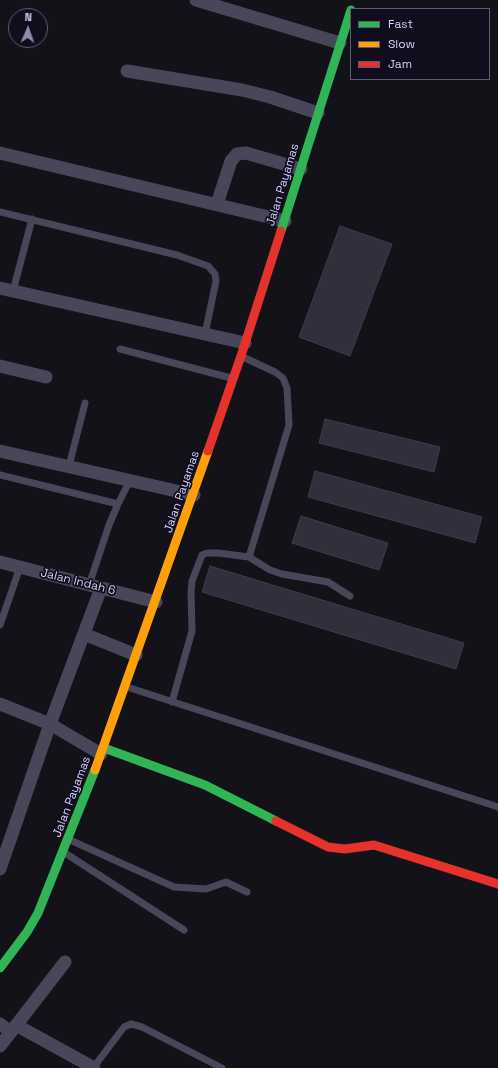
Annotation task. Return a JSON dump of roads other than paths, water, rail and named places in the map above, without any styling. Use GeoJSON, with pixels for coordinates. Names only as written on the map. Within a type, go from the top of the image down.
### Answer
{"type":"FeatureCollection","features":[{"type":"Feature","properties":{"kind":"main road","name":"Jalan Payamas"},"geometry":{"type":"LineString","coordinates":[[0,968],[27,932],[38,913],[64,852],[103,751],[194,495],[241,356],[350,12]]}},
{"type":"Feature","properties":{"kind":"main road"},"geometry":{"type":"LineString","coordinates":[[103,751],[205,785],[328,847],[336,849],[374,845],[498,884]]}},
{"type":"Feature","properties":{"kind":"street"},"geometry":{"type":"LineString","coordinates":[[196,0],[340,43]]}},
{"type":"Feature","properties":{"kind":"street"},"geometry":{"type":"LineString","coordinates":[[127,71],[242,90],[270,97],[318,113]]}},
{"type":"Feature","properties":{"kind":"street"},"geometry":{"type":"LineString","coordinates":[[0,153],[285,221]]}},
{"type":"Feature","properties":{"kind":"street"},"geometry":{"type":"LineString","coordinates":[[217,204],[231,161],[237,154],[246,153],[301,169]]}},
{"type":"Feature","properties":{"kind":"street"},"geometry":{"type":"LineString","coordinates":[[0,288],[245,343]]}},
{"type":"Feature","properties":{"kind":"street"},"geometry":{"type":"LineString","coordinates":[[0,366],[46,377]]}},
{"type":"Feature","properties":{"kind":"street"},"geometry":{"type":"LineString","coordinates":[[0,451],[194,495]]}},
{"type":"Feature","properties":{"kind":"street","name":"Jalan Indah 6"},"geometry":{"type":"LineString","coordinates":[[0,562],[156,602]]}},
{"type":"Feature","properties":{"kind":"street"},"geometry":{"type":"LineString","coordinates":[[0,869],[50,724],[101,588]]}},
{"type":"Feature","properties":{"kind":"street"},"geometry":{"type":"LineString","coordinates":[[84,634],[136,656]]}},
{"type":"Feature","properties":{"kind":"street"},"geometry":{"type":"LineString","coordinates":[[0,704],[50,724],[103,751]]}},
{"type":"Feature","properties":{"kind":"street"},"geometry":{"type":"LineString","coordinates":[[0,1046],[9,1027],[65,962]]}},
{"type":"Feature","properties":{"kind":"street"},"geometry":{"type":"LineString","coordinates":[[9,1027],[93,1068]]}},
{"type":"Feature","properties":{"kind":"lane"},"geometry":{"type":"LineString","coordinates":[[0,212],[177,255],[208,266],[216,274],[216,281],[205,334]]}},
{"type":"Feature","properties":{"kind":"lane"},"geometry":{"type":"LineString","coordinates":[[13,291],[32,219]]}},
{"type":"Feature","properties":{"kind":"lane"},"geometry":{"type":"LineString","coordinates":[[120,349],[233,379]]}},
{"type":"Feature","properties":{"kind":"lane"},"geometry":{"type":"LineString","coordinates":[[241,356],[275,372],[283,378],[287,388],[289,425],[250,557]]}},
{"type":"Feature","properties":{"kind":"lane"},"geometry":{"type":"LineString","coordinates":[[69,466],[85,403]]}},
{"type":"Feature","properties":{"kind":"lane"},"geometry":{"type":"LineString","coordinates":[[0,475],[118,504]]}},
{"type":"Feature","properties":{"kind":"lane"},"geometry":{"type":"LineString","coordinates":[[89,585],[109,525],[130,480]]}},
{"type":"Feature","properties":{"kind":"lane"},"geometry":{"type":"LineString","coordinates":[[172,702],[192,631],[191,592],[198,561],[202,555],[207,553],[250,557],[270,570],[282,574],[328,582],[350,596]]}},
{"type":"Feature","properties":{"kind":"lane"},"geometry":{"type":"LineString","coordinates":[[0,625],[20,567]]}},
{"type":"Feature","properties":{"kind":"lane"},"geometry":{"type":"LineString","coordinates":[[126,687],[498,807]]}},
{"type":"Feature","properties":{"kind":"lane"},"geometry":{"type":"LineString","coordinates":[[68,839],[174,887],[206,889],[226,882],[248,892]]}},
{"type":"Feature","properties":{"kind":"lane"},"geometry":{"type":"LineString","coordinates":[[64,852],[184,930]]}},
{"type":"Feature","properties":{"kind":"lane"},"geometry":{"type":"LineString","coordinates":[[93,1068],[124,1027],[131,1024],[142,1027],[222,1068]]}}]}
